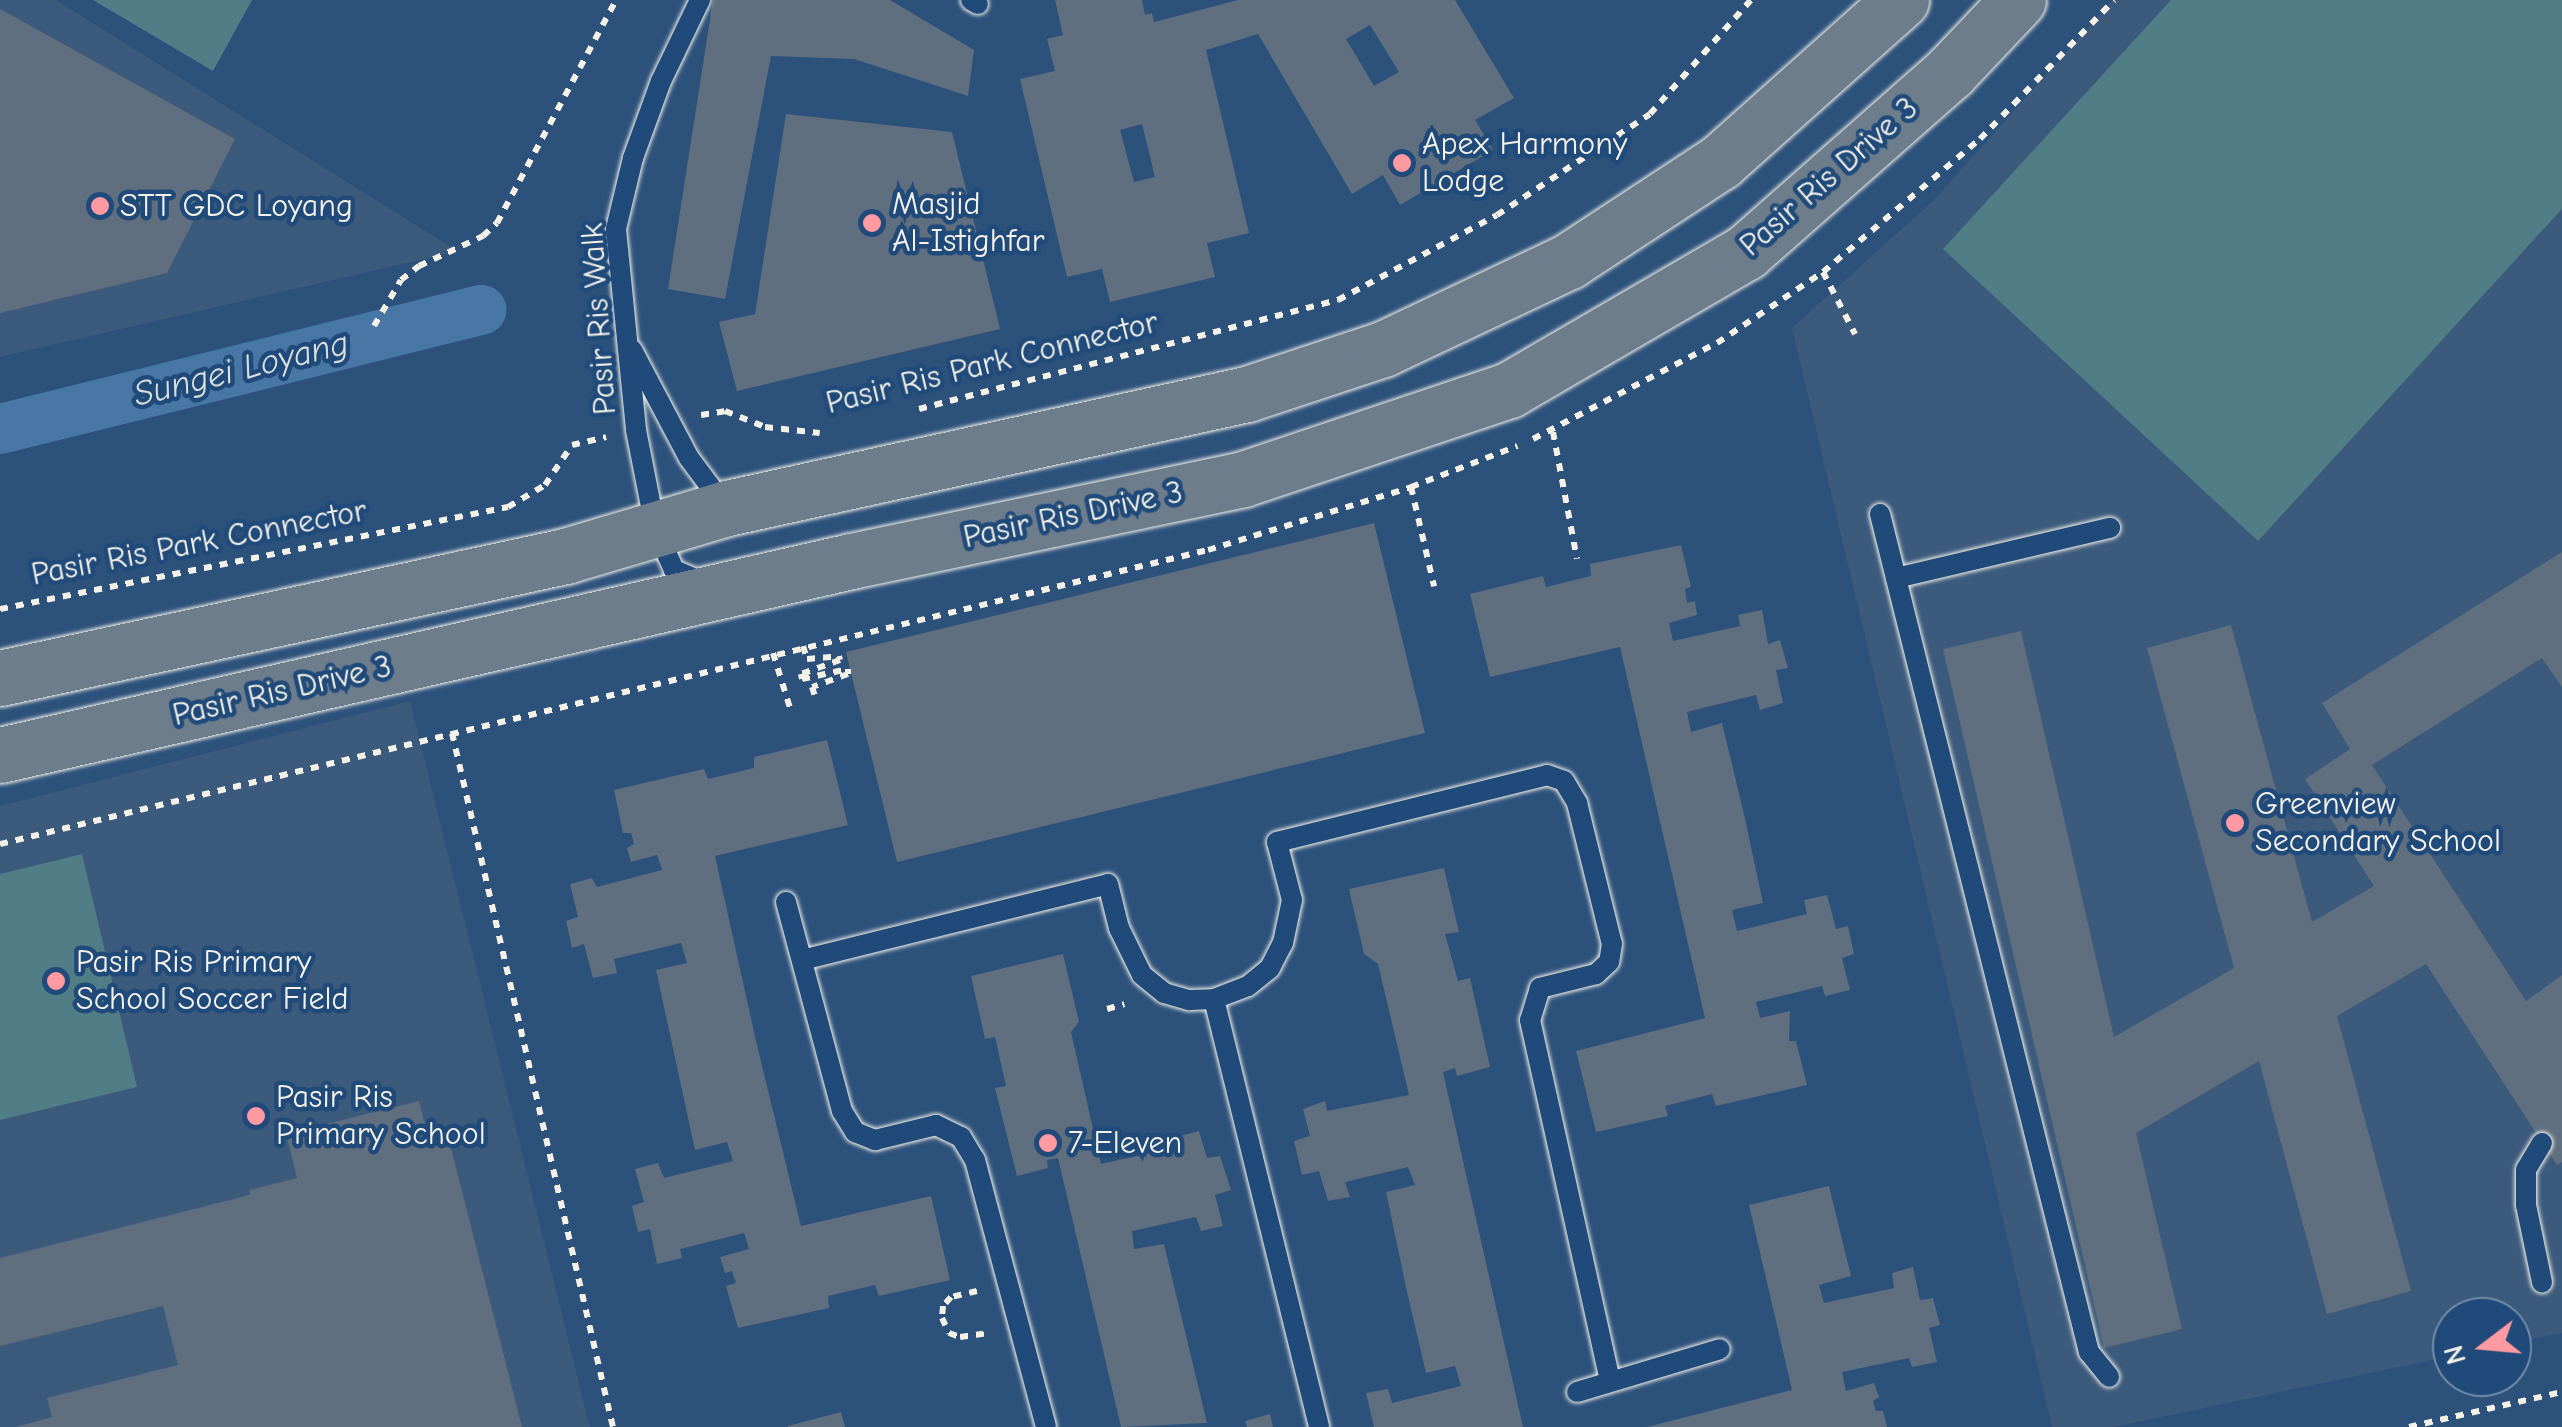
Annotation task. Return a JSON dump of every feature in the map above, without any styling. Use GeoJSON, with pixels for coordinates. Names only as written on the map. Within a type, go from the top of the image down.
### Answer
{"type":"FeatureCollection","features":[{"type":"Feature","properties":{"kind":"main road"},"geometry":{"type":"LineString","coordinates":[[0,678],[565,556],[727,508],[1247,394],[1383,350],[1568,261],[1720,162],[1901,0]]}},
{"type":"Feature","properties":{"kind":"main road","name":"Pasir Ris Drive 3"},"geometry":{"type":"LineString","coordinates":[[0,755],[720,590],[1242,479],[1509,390],[1746,252],[1950,72],[2018,0]]}},
{"type":"Feature","properties":{"kind":"lane","name":"Pasir Ris Walk"},"geometry":{"type":"LineString","coordinates":[[700,0],[661,81],[633,158],[616,228],[636,430],[655,527],[674,570],[720,590]]}},
{"type":"Feature","properties":{"kind":"lane"},"geometry":{"type":"LineString","coordinates":[[624,335],[669,422],[727,508]]}},
{"type":"Feature","properties":{"kind":"lane"},"geometry":{"type":"LineString","coordinates":[[1880,514],[2089,1352],[2108,1376]]}},
{"type":"Feature","properties":{"kind":"lane"},"geometry":{"type":"LineString","coordinates":[[1896,578],[2110,528]]}},
{"type":"Feature","properties":{"kind":"lane"},"geometry":{"type":"LineString","coordinates":[[802,960],[1108,884],[1119,928],[1142,975],[1164,993],[1190,1000],[1214,999],[1248,986],[1270,968],[1283,944],[1292,900],[1277,842],[1547,775],[1564,781],[1577,803],[1612,944],[1608,962],[1596,974],[1540,988],[1530,1020],[1610,1380]]}},
{"type":"Feature","properties":{"kind":"lane"},"geometry":{"type":"LineString","coordinates":[[786,902],[842,1111],[855,1132],[875,1140],[936,1125],[961,1137],[976,1160],[1046,1427]]}},
{"type":"Feature","properties":{"kind":"lane"},"geometry":{"type":"LineString","coordinates":[[1214,999],[1319,1427]]}},
{"type":"Feature","properties":{"kind":"lane"},"geometry":{"type":"LineString","coordinates":[[2542,1143],[2526,1170],[2526,1205],[2542,1282]]}},
{"type":"Feature","properties":{"kind":"lane"},"geometry":{"type":"LineString","coordinates":[[1577,1392],[1720,1349]]}},
{"type":"Feature","properties":{"kind":"path"},"geometry":{"type":"LineString","coordinates":[[374,326],[401,280],[419,266],[483,236],[497,222],[616,0]]}},
{"type":"Feature","properties":{"kind":"path","name":"Pasir Ris Park Connector"},"geometry":{"type":"LineString","coordinates":[[902,414],[1338,300],[1497,215],[1650,114],[1751,0]]}},
{"type":"Feature","properties":{"kind":"path"},"geometry":{"type":"LineString","coordinates":[[1824,272],[1855,334]]}},
{"type":"Feature","properties":{"kind":"path","name":"Pasir Ris Park Connector"},"geometry":{"type":"LineString","coordinates":[[669,422],[725,411],[765,427],[826,434]]}},
{"type":"Feature","properties":{"kind":"path","name":"Pasir Ris Park Connector"},"geometry":{"type":"LineString","coordinates":[[0,609],[508,506],[544,485],[572,446],[636,430]]}},
{"type":"Feature","properties":{"kind":"path"},"geometry":{"type":"LineString","coordinates":[[1553,432],[1577,559]]}},
{"type":"Feature","properties":{"kind":"path"},"geometry":{"type":"LineString","coordinates":[[1412,487],[1434,586]]}},
{"type":"Feature","properties":{"kind":"path"},"geometry":{"type":"LineString","coordinates":[[803,646],[807,659],[839,656],[840,660],[801,674],[802,679],[848,669],[848,674],[812,687],[815,696]]}},
{"type":"Feature","properties":{"kind":"path"},"geometry":{"type":"LineString","coordinates":[[773,653],[791,711]]}},
{"type":"Feature","properties":{"kind":"path"},"geometry":{"type":"LineString","coordinates":[[452,734],[613,1427]]}},
{"type":"Feature","properties":{"kind":"path"},"geometry":{"type":"LineString","coordinates":[[1008,1283],[951,1297],[943,1306],[942,1318],[949,1333],[960,1337],[1020,1329]]}},
{"type":"Feature","properties":{"kind":"path"},"geometry":{"type":"LineString","coordinates":[[2409,1427],[2562,1392]]}},
{"type":"Feature","properties":{"kind":"shaded area"},"geometry":{"type":"Polygon","coordinates":[[[0,0],[56,0],[454,249],[446,254],[0,357],[0,0]]]}},
{"type":"Feature","properties":{"kind":"shaded area","name":"Greenview Secondary School"},"geometry":{"type":"Polygon","coordinates":[[[2113,0],[2562,0],[2562,1333],[2532,1339],[2532,1297],[2432,1297],[2432,1360],[2114,1427],[2052,1427],[1792,328],[1935,199],[2113,0]]]}},
{"type":"Feature","properties":{"kind":"shaded area","name":"Pasir Ris Primary School"},"geometry":{"type":"Polygon","coordinates":[[[410,701],[590,1427],[0,1427],[0,806],[410,701]]]}},
{"type":"Feature","properties":{"kind":"green space"},"geometry":{"type":"Polygon","coordinates":[[[93,0],[252,0],[213,71],[93,0]]]}},
{"type":"Feature","properties":{"kind":"green space"},"geometry":{"type":"Polygon","coordinates":[[[2171,0],[2562,0],[2562,209],[2258,541],[1943,249],[2171,0]]]}},
{"type":"Feature","properties":{"kind":"green space","name":"Pasir Ris Primary School Soccer Field"},"geometry":{"type":"Polygon","coordinates":[[[82,854],[137,1087],[0,1120],[0,874],[82,854]]]}},
{"type":"Feature","properties":{"kind":"building"},"geometry":{"type":"Polygon","coordinates":[[[713,0],[890,0],[974,50],[968,96],[854,59],[771,56],[725,299],[668,289],[713,0]]]}},
{"type":"Feature","properties":{"kind":"building","name":"Apex Harmony Lodge"},"geometry":{"type":"Polygon","coordinates":[[[1055,0],[1142,0],[1145,15],[1152,13],[1154,22],[1238,0],[1455,0],[1514,98],[1475,120],[1493,150],[1400,205],[1383,175],[1352,194],[1258,34],[1206,50],[1249,233],[1207,243],[1215,277],[1110,302],[1102,269],[1067,277],[1020,79],[1055,71],[1047,39],[1063,35],[1055,0]],[[1370,25],[1346,39],[1374,86],[1399,72],[1370,25]],[[1142,124],[1120,130],[1134,182],[1155,177],[1142,124]]]}},
{"type":"Feature","properties":{"kind":"building","name":"STT GDC Loyang"},"geometry":{"type":"Polygon","coordinates":[[[0,9],[235,139],[167,273],[0,313],[0,9]]]}},
{"type":"Feature","properties":{"kind":"building","name":"Masjid Al-Istighfar"},"geometry":{"type":"Polygon","coordinates":[[[786,114],[952,132],[1000,329],[737,391],[719,322],[755,314],[786,114]]]}},
{"type":"Feature","properties":{"kind":"building"},"geometry":{"type":"Polygon","coordinates":[[[1374,523],[1425,733],[897,862],[846,652],[1374,523]]]}},
{"type":"Feature","properties":{"kind":"building"},"geometry":{"type":"Polygon","coordinates":[[[1681,545],[1691,587],[1685,589],[1687,603],[1695,601],[1697,615],[1669,623],[1673,641],[1740,626],[1738,615],[1762,610],[1768,644],[1780,640],[1788,668],[1776,670],[1783,703],[1760,710],[1756,695],[1687,712],[1691,732],[1722,723],[1744,814],[1763,903],[1732,910],[1737,931],[1807,914],[1804,900],[1827,895],[1836,929],[1848,926],[1854,954],[1842,958],[1850,990],[1825,996],[1822,986],[1756,1002],[1760,1018],[1790,1011],[1789,1041],[1796,1041],[1807,1085],[1716,1106],[1712,1094],[1665,1106],[1668,1116],[1596,1132],[1576,1051],[1705,1018],[1620,647],[1490,677],[1470,594],[1543,576],[1546,587],[1591,576],[1590,564],[1681,545]]]}},
{"type":"Feature","properties":{"kind":"building"},"geometry":{"type":"Polygon","coordinates":[[[2562,552],[2562,687],[2542,658],[2372,765],[2526,1001],[2562,975],[2562,1162],[2557,1165],[2426,964],[2337,1016],[2411,1291],[2327,1314],[2259,1061],[2136,1133],[2182,1329],[2104,1348],[1943,649],[2021,631],[2114,1037],[2234,968],[2147,648],[2231,625],[2312,922],[2374,886],[2305,779],[2350,749],[2322,703],[2562,552]]]}},
{"type":"Feature","properties":{"kind":"building"},"geometry":{"type":"Polygon","coordinates":[[[827,740],[848,825],[715,856],[756,1041],[801,1226],[931,1196],[950,1280],[879,1296],[875,1285],[828,1296],[829,1308],[738,1328],[726,1286],[736,1283],[732,1271],[725,1273],[720,1257],[749,1249],[744,1233],[680,1249],[682,1258],[657,1264],[650,1229],[638,1232],[632,1206],[644,1202],[635,1169],[658,1163],[664,1178],[733,1161],[727,1142],[695,1150],[656,970],[687,963],[681,943],[614,959],[617,973],[593,978],[584,944],[572,948],[566,921],[578,917],[570,884],[592,878],[597,887],[662,870],[657,855],[631,862],[627,848],[634,844],[631,833],[623,833],[614,790],[704,769],[708,779],[754,768],[754,757],[827,740]]]}},
{"type":"Feature","properties":{"kind":"building"},"geometry":{"type":"Polygon","coordinates":[[[1444,868],[1459,932],[1445,934],[1458,981],[1470,978],[1490,1067],[1457,1076],[1455,1068],[1443,1072],[1523,1427],[1374,1427],[1366,1393],[1388,1389],[1392,1403],[1461,1386],[1455,1366],[1426,1373],[1407,1292],[1386,1192],[1415,1185],[1408,1167],[1345,1182],[1350,1197],[1328,1201],[1319,1171],[1302,1175],[1294,1141],[1310,1136],[1303,1109],[1325,1101],[1327,1111],[1409,1095],[1378,964],[1364,954],[1349,889],[1444,868]]]}},
{"type":"Feature","properties":{"kind":"building"},"geometry":{"type":"Polygon","coordinates":[[[1063,954],[1079,1022],[1071,1032],[1101,1164],[1180,1146],[1180,1136],[1199,1131],[1207,1158],[1220,1156],[1231,1190],[1215,1195],[1223,1226],[1201,1231],[1196,1217],[1132,1231],[1134,1249],[1164,1244],[1207,1423],[1121,1427],[1058,1158],[1047,1160],[1048,1168],[1017,1176],[995,1088],[1006,1086],[995,1037],[985,1039],[971,976],[1063,954]]]}},
{"type":"Feature","properties":{"kind":"building"},"geometry":{"type":"Polygon","coordinates":[[[419,1101],[429,1141],[448,1136],[522,1427],[16,1427],[52,1417],[47,1398],[178,1365],[163,1306],[0,1346],[0,1258],[250,1195],[249,1190],[297,1178],[286,1134],[419,1101]]]}},
{"type":"Feature","properties":{"kind":"building"},"geometry":{"type":"Polygon","coordinates":[[[1829,1186],[1851,1276],[1819,1285],[1824,1303],[1894,1288],[1892,1273],[1913,1267],[1920,1300],[1933,1298],[1940,1325],[1929,1328],[1937,1362],[1912,1367],[1909,1358],[1842,1372],[1846,1391],[1874,1383],[1879,1397],[1873,1401],[1876,1411],[1883,1411],[1887,1427],[1647,1427],[1792,1390],[1749,1205],[1829,1186]]]}},
{"type":"Feature","properties":{"kind":"building"},"geometry":{"type":"Polygon","coordinates":[[[841,1412],[845,1427],[788,1427],[788,1426],[841,1412]]]}},
{"type":"Feature","properties":{"kind":"building"},"geometry":{"type":"Polygon","coordinates":[[[1270,1414],[1273,1427],[1247,1427],[1245,1421],[1270,1414]]]}},
{"type":"Feature","properties":{"kind":"waterway","name":"Sungei Loyang"},"geometry":{"type":"LineString","coordinates":[[0,429],[482,310]]}},
{"type":"Feature","properties":{"kind":"place","name":"Apex Harmony Lodge"},"geometry":{"type":"Point","coordinates":[1402,163]}},
{"type":"Feature","properties":{"kind":"place","name":"STT GDC Loyang"},"geometry":{"type":"Point","coordinates":[100,206]}},
{"type":"Feature","properties":{"kind":"place","name":"Masjid Al-Istighfar"},"geometry":{"type":"Point","coordinates":[872,223]}},
{"type":"Feature","properties":{"kind":"place","name":"Greenview Secondary School"},"geometry":{"type":"Point","coordinates":[2235,823]}},
{"type":"Feature","properties":{"kind":"place","name":"Pasir Ris Primary School Soccer Field"},"geometry":{"type":"Point","coordinates":[56,981]}},
{"type":"Feature","properties":{"kind":"place","name":"Pasir Ris Primary School"},"geometry":{"type":"Point","coordinates":[256,1116]}},
{"type":"Feature","properties":{"kind":"place","name":"7-Eleven"},"geometry":{"type":"Point","coordinates":[1048,1143]}}]}
